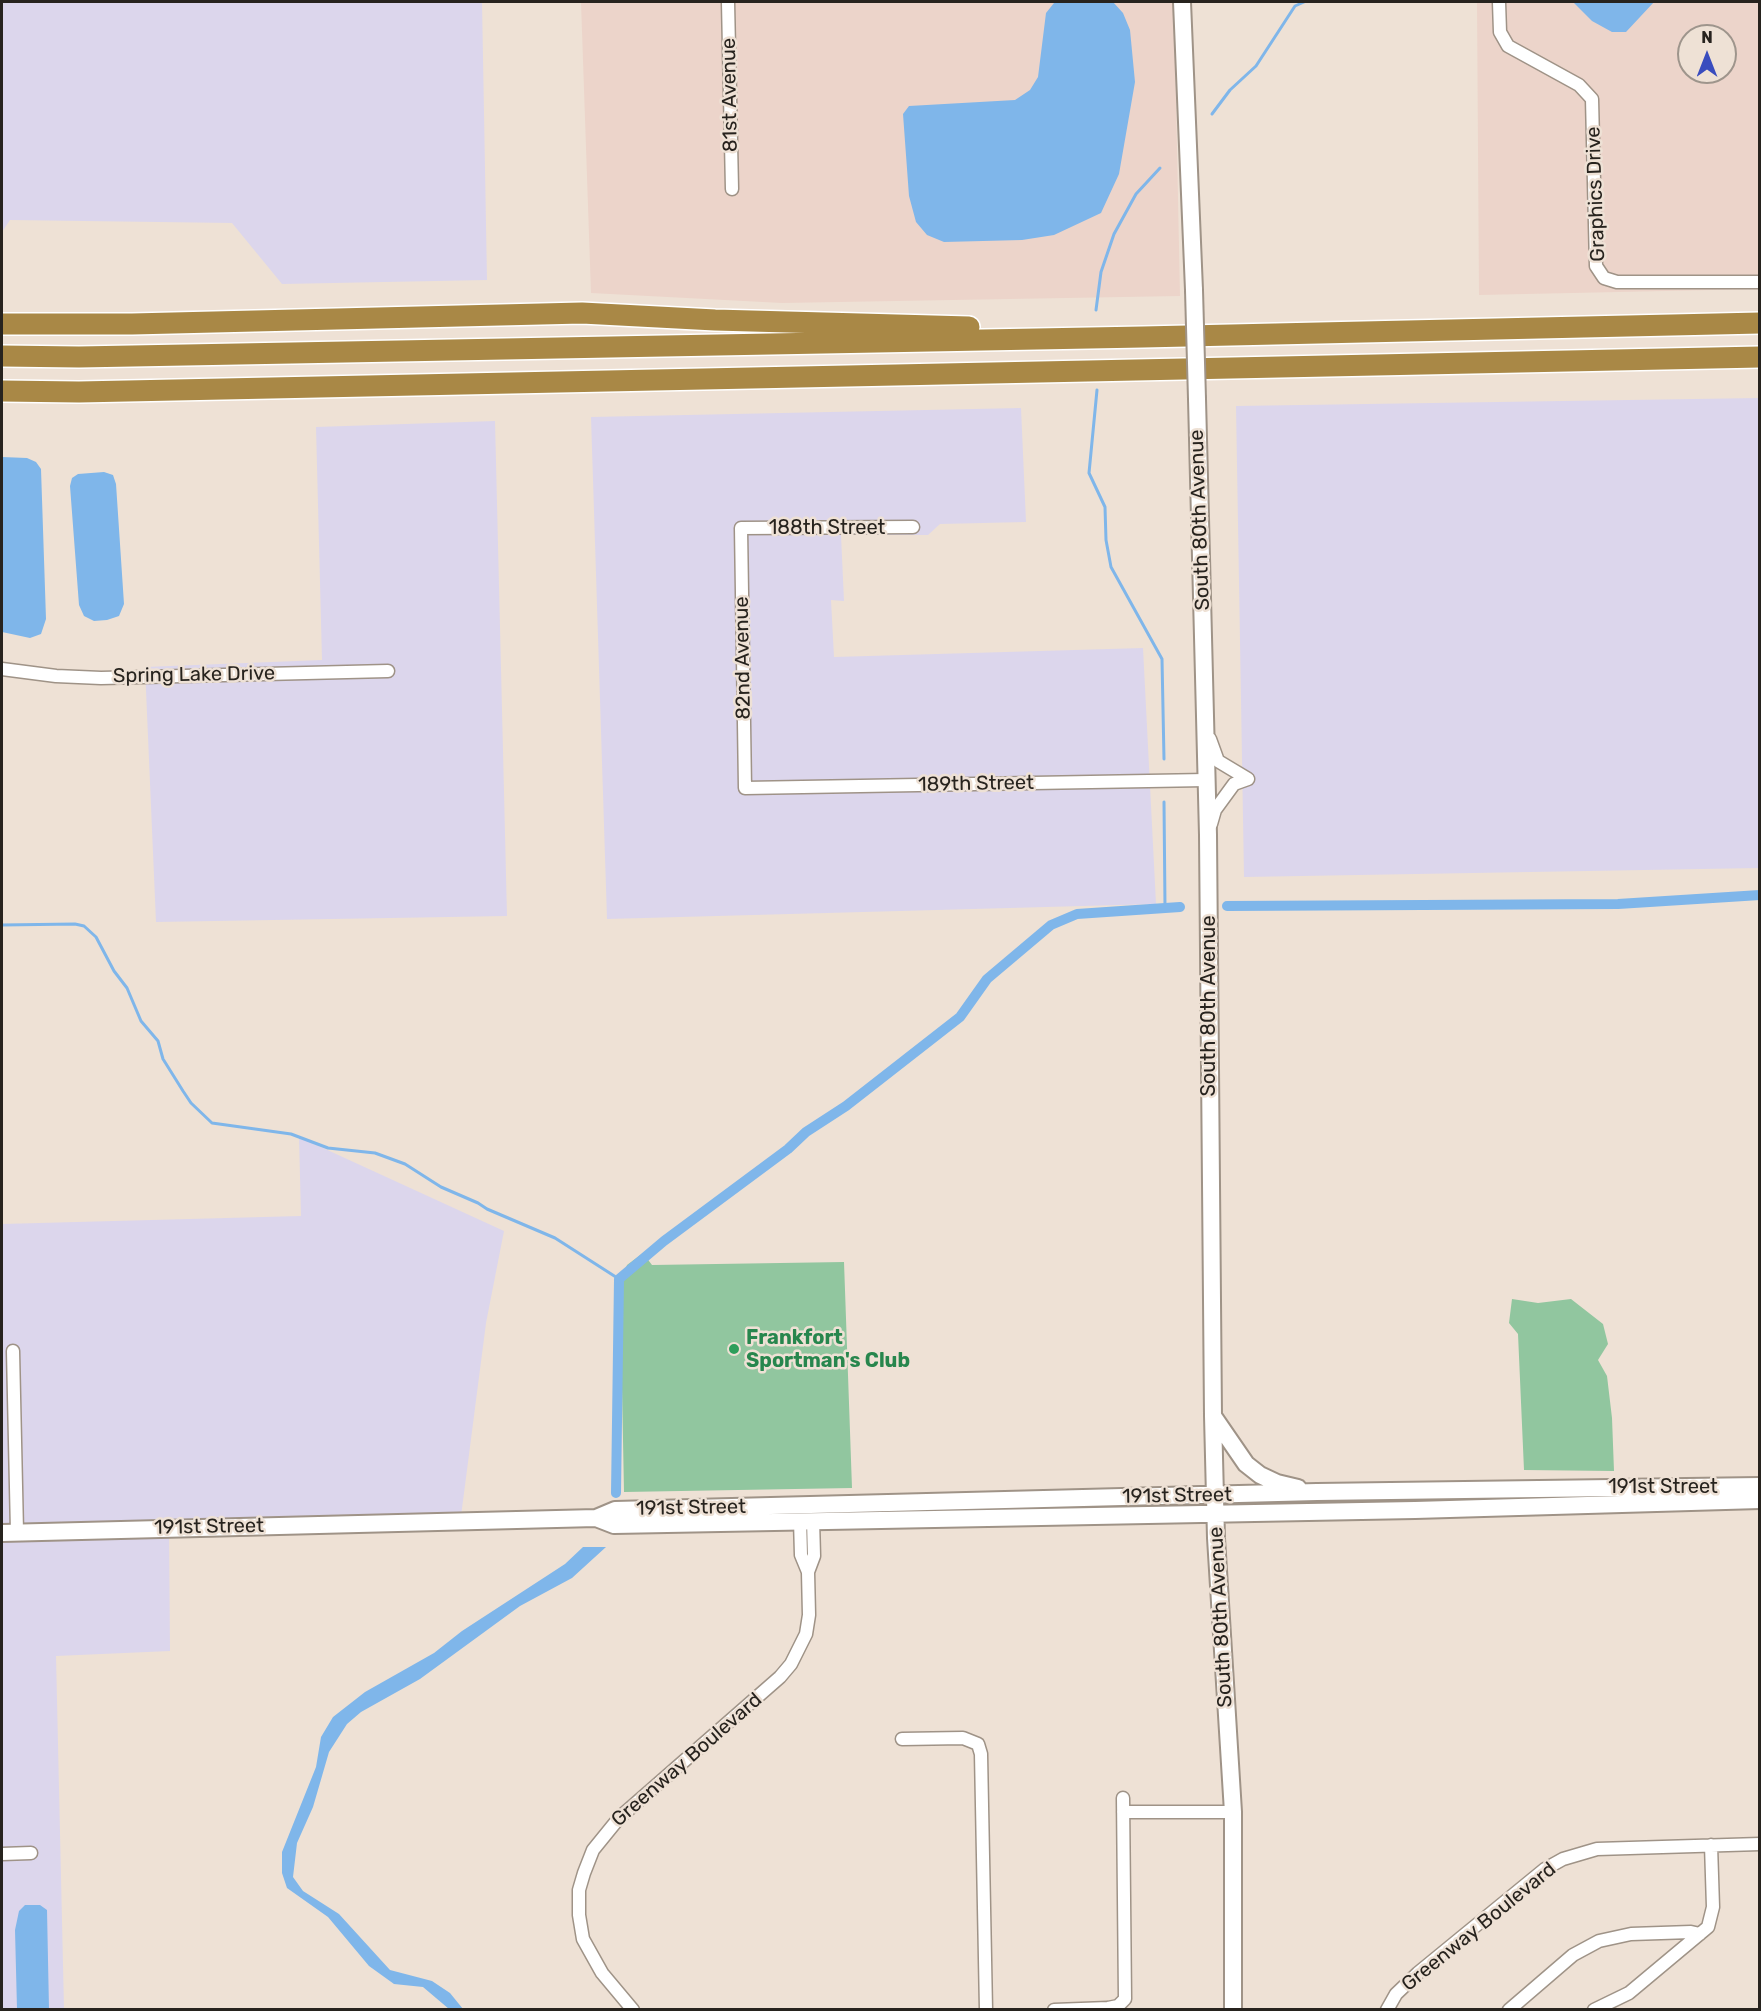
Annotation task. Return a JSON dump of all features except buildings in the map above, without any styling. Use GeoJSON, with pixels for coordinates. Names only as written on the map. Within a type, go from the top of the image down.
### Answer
{"type":"FeatureCollection","features":[{"type":"Feature","properties":{"kind":"highway"},"geometry":{"type":"LineString","coordinates":[[2,324],[132,324],[582,313],[886,326],[1043,327],[1143,337]]}},
{"type":"Feature","properties":{"kind":"highway"},"geometry":{"type":"LineString","coordinates":[[2,356],[79,357],[1760,323]]}},
{"type":"Feature","properties":{"kind":"highway"},"geometry":{"type":"LineString","coordinates":[[2,391],[79,392],[1760,357]]}},
{"type":"Feature","properties":{"kind":"main road","name":"South 80th Avenue"},"geometry":{"type":"LineString","coordinates":[[1182,2],[1194,290],[1208,835],[1215,1514],[1233,1812],[1233,2010]]}},
{"type":"Feature","properties":{"kind":"main road"},"geometry":{"type":"LineString","coordinates":[[1213,1416],[1246,1464],[1260,1475],[1277,1483],[1317,1492]]}},
{"type":"Feature","properties":{"kind":"main road","name":"191st Street"},"geometry":{"type":"LineString","coordinates":[[9,1532],[596,1518],[615,1510],[1317,1492],[1760,1486]]}},
{"type":"Feature","properties":{"kind":"main road","name":"191st Street"},"geometry":{"type":"LineString","coordinates":[[596,1518],[614,1525],[1215,1514],[1760,1500]]}},
{"type":"Feature","properties":{"kind":"street","name":"81st Avenue"},"geometry":{"type":"LineString","coordinates":[[728,2],[732,189]]}},
{"type":"Feature","properties":{"kind":"street","name":"Graphics Drive"},"geometry":{"type":"LineString","coordinates":[[1499,2],[1500,32],[1508,46],[1579,85],[1592,99],[1596,266],[1604,278],[1617,282],[1760,282]]}},
{"type":"Feature","properties":{"kind":"street","name":"188th Street"},"geometry":{"type":"LineString","coordinates":[[741,528],[913,527]]}},
{"type":"Feature","properties":{"kind":"street","name":"82nd Avenue"},"geometry":{"type":"LineString","coordinates":[[741,528],[745,788]]}},
{"type":"Feature","properties":{"kind":"street","name":"Spring Lake Drive"},"geometry":{"type":"LineString","coordinates":[[2,669],[56,676],[101,678],[388,671]]}},
{"type":"Feature","properties":{"kind":"street"},"geometry":{"type":"LineString","coordinates":[[1205,724],[1218,761],[1248,779],[1234,784],[1215,810],[1208,835]]}},
{"type":"Feature","properties":{"kind":"street","name":"189th Street"},"geometry":{"type":"LineString","coordinates":[[745,788],[1206,780]]}},
{"type":"Feature","properties":{"kind":"street"},"geometry":{"type":"LineString","coordinates":[[9,1532],[13,1351]]}},
{"type":"Feature","properties":{"kind":"street","name":"Greenway Boulevard"},"geometry":{"type":"LineString","coordinates":[[633,2010],[602,1973],[583,1939],[579,1890],[584,1873],[593,1850],[612,1825],[791,1664],[802,1643],[809,1615],[808,1572],[801,1555],[806,1520]]}},
{"type":"Feature","properties":{"kind":"street"},"geometry":{"type":"LineString","coordinates":[[902,1739],[963,1738],[978,1744],[981,1754],[986,2010]]}},
{"type":"Feature","properties":{"kind":"street"},"geometry":{"type":"LineString","coordinates":[[1054,2010],[1108,2008],[1118,2006],[1125,1999],[1123,1798]]}},
{"type":"Feature","properties":{"kind":"street"},"geometry":{"type":"LineString","coordinates":[[1123,1812],[1233,1812]]}},
{"type":"Feature","properties":{"kind":"street","name":"Greenway Boulevard"},"geometry":{"type":"LineString","coordinates":[[1387,2010],[1401,1989],[1418,1973],[1545,1869],[1563,1859],[1597,1850],[1760,1844]]}},
{"type":"Feature","properties":{"kind":"street"},"geometry":{"type":"LineString","coordinates":[[1594,2010],[1629,1993],[1700,1934],[1712,1919],[1711,1845]]}},
{"type":"Feature","properties":{"kind":"street"},"geometry":{"type":"LineString","coordinates":[[2,1854],[31,1853]]}},
{"type":"Feature","properties":{"kind":"street"},"geometry":{"type":"LineString","coordinates":[[1509,2010],[1574,1955],[1599,1941],[1631,1934],[1691,1932],[1700,1934]]}},
{"type":"Feature","properties":{"kind":"shaded area"},"geometry":{"type":"Polygon","coordinates":[[[2,2],[482,2],[487,280],[282,284],[232,223],[10,220],[2,232],[2,2]]]}},
{"type":"Feature","properties":{"kind":"shaded area"},"geometry":{"type":"Polygon","coordinates":[[[581,2],[1174,2],[1180,296],[782,303],[591,293],[581,2]]]}},
{"type":"Feature","properties":{"kind":"shaded area"},"geometry":{"type":"Polygon","coordinates":[[[1477,2],[1759,2],[1759,289],[1479,295],[1477,2]]]}},
{"type":"Feature","properties":{"kind":"shaded area"},"geometry":{"type":"Polygon","coordinates":[[[1759,398],[1759,868],[1244,877],[1236,406],[1759,398]]]}},
{"type":"Feature","properties":{"kind":"shaded area"},"geometry":{"type":"Polygon","coordinates":[[[1021,408],[1026,522],[940,524],[928,535],[841,535],[844,601],[831,600],[834,657],[1143,648],[1156,904],[607,919],[591,417],[1021,408]]]}},
{"type":"Feature","properties":{"kind":"shaded area"},"geometry":{"type":"Polygon","coordinates":[[[495,421],[507,916],[156,922],[145,667],[322,660],[316,427],[495,421]]]}},
{"type":"Feature","properties":{"kind":"shaded area"},"geometry":{"type":"Polygon","coordinates":[[[299,1137],[504,1231],[486,1323],[460,1524],[169,1529],[170,1651],[56,1656],[64,2009],[2,2009],[2,1224],[301,1216],[299,1137]]]}},
{"type":"Feature","properties":{"kind":"green space","name":"Frankfort Sportman's Club"},"geometry":{"type":"Polygon","coordinates":[[[643,1253],[652,1265],[844,1262],[852,1488],[624,1492],[620,1286],[627,1265],[643,1253]]]}},
{"type":"Feature","properties":{"kind":"green space"},"geometry":{"type":"Polygon","coordinates":[[[1512,1299],[1538,1303],[1571,1299],[1603,1324],[1608,1344],[1598,1360],[1607,1376],[1612,1418],[1614,1471],[1524,1470],[1518,1334],[1509,1323],[1512,1299]]]}},
{"type":"Feature","properties":{"kind":"water"},"geometry":{"type":"Polygon","coordinates":[[[1113,2],[1123,13],[1130,30],[1135,82],[1119,174],[1101,213],[1054,235],[1022,240],[944,242],[927,235],[916,222],[909,196],[903,114],[909,106],[1015,100],[1030,90],[1038,77],[1046,13],[1054,3],[1113,2]]]}},
{"type":"Feature","properties":{"kind":"water"},"geometry":{"type":"Polygon","coordinates":[[[1573,2],[1654,2],[1626,32],[1612,32],[1592,21],[1573,2]]]}},
{"type":"Feature","properties":{"kind":"water"},"geometry":{"type":"Polygon","coordinates":[[[2,457],[27,458],[36,462],[41,469],[46,619],[41,634],[30,638],[2,632],[2,457]]]}},
{"type":"Feature","properties":{"kind":"water"},"geometry":{"type":"Polygon","coordinates":[[[104,472],[113,475],[116,484],[124,604],[119,616],[94,621],[84,616],[79,605],[70,486],[72,478],[78,474],[104,472]]]}},
{"type":"Feature","properties":{"kind":"water"},"geometry":{"type":"Polygon","coordinates":[[[583,1547],[606,1547],[572,1578],[520,1606],[420,1679],[361,1712],[347,1724],[329,1752],[313,1807],[297,1843],[293,1877],[303,1891],[339,1914],[390,1970],[432,1981],[450,1993],[463,2009],[449,2009],[423,1987],[394,1984],[369,1966],[328,1917],[287,1888],[282,1873],[282,1852],[316,1767],[321,1737],[333,1717],[365,1692],[434,1653],[462,1631],[565,1564],[583,1547]]]}},
{"type":"Feature","properties":{"kind":"water"},"geometry":{"type":"Polygon","coordinates":[[[25,1905],[40,1905],[47,1910],[49,2009],[17,2009],[15,1930],[19,1911],[25,1905]]]}},
{"type":"Feature","properties":{"kind":"waterway"},"geometry":{"type":"LineString","coordinates":[[1212,114],[1230,90],[1256,66],[1295,6],[1304,2]]}},
{"type":"Feature","properties":{"kind":"waterway"},"geometry":{"type":"LineString","coordinates":[[1096,310],[1101,272],[1114,234],[1136,194],[1160,168]]}},
{"type":"Feature","properties":{"kind":"waterway"},"geometry":{"type":"LineString","coordinates":[[1097,390],[1089,473],[1105,507],[1106,540],[1111,567],[1162,659],[1164,759]]}},
{"type":"Feature","properties":{"kind":"waterway"},"geometry":{"type":"LineString","coordinates":[[1164,802],[1165,907]]}},
{"type":"Feature","properties":{"kind":"waterway"},"geometry":{"type":"LineString","coordinates":[[1227,906],[1618,904],[1760,895]]}},
{"type":"Feature","properties":{"kind":"waterway"},"geometry":{"type":"LineString","coordinates":[[616,1493],[619,1279],[664,1241],[788,1149],[806,1132],[846,1106],[960,1017],[987,979],[1051,925],[1077,914],[1180,907]]}},
{"type":"Feature","properties":{"kind":"waterway"},"geometry":{"type":"LineString","coordinates":[[2,925],[75,924],[84,926],[96,937],[114,971],[127,988],[141,1021],[158,1041],[163,1059],[191,1103],[212,1123],[291,1134],[328,1148],[375,1153],[405,1164],[441,1187],[555,1238],[619,1279]]}},
{"type":"Feature","properties":{"kind":"place","name":"Frankfort Sportman's Club"},"geometry":{"type":"Point","coordinates":[734,1349]}}]}
